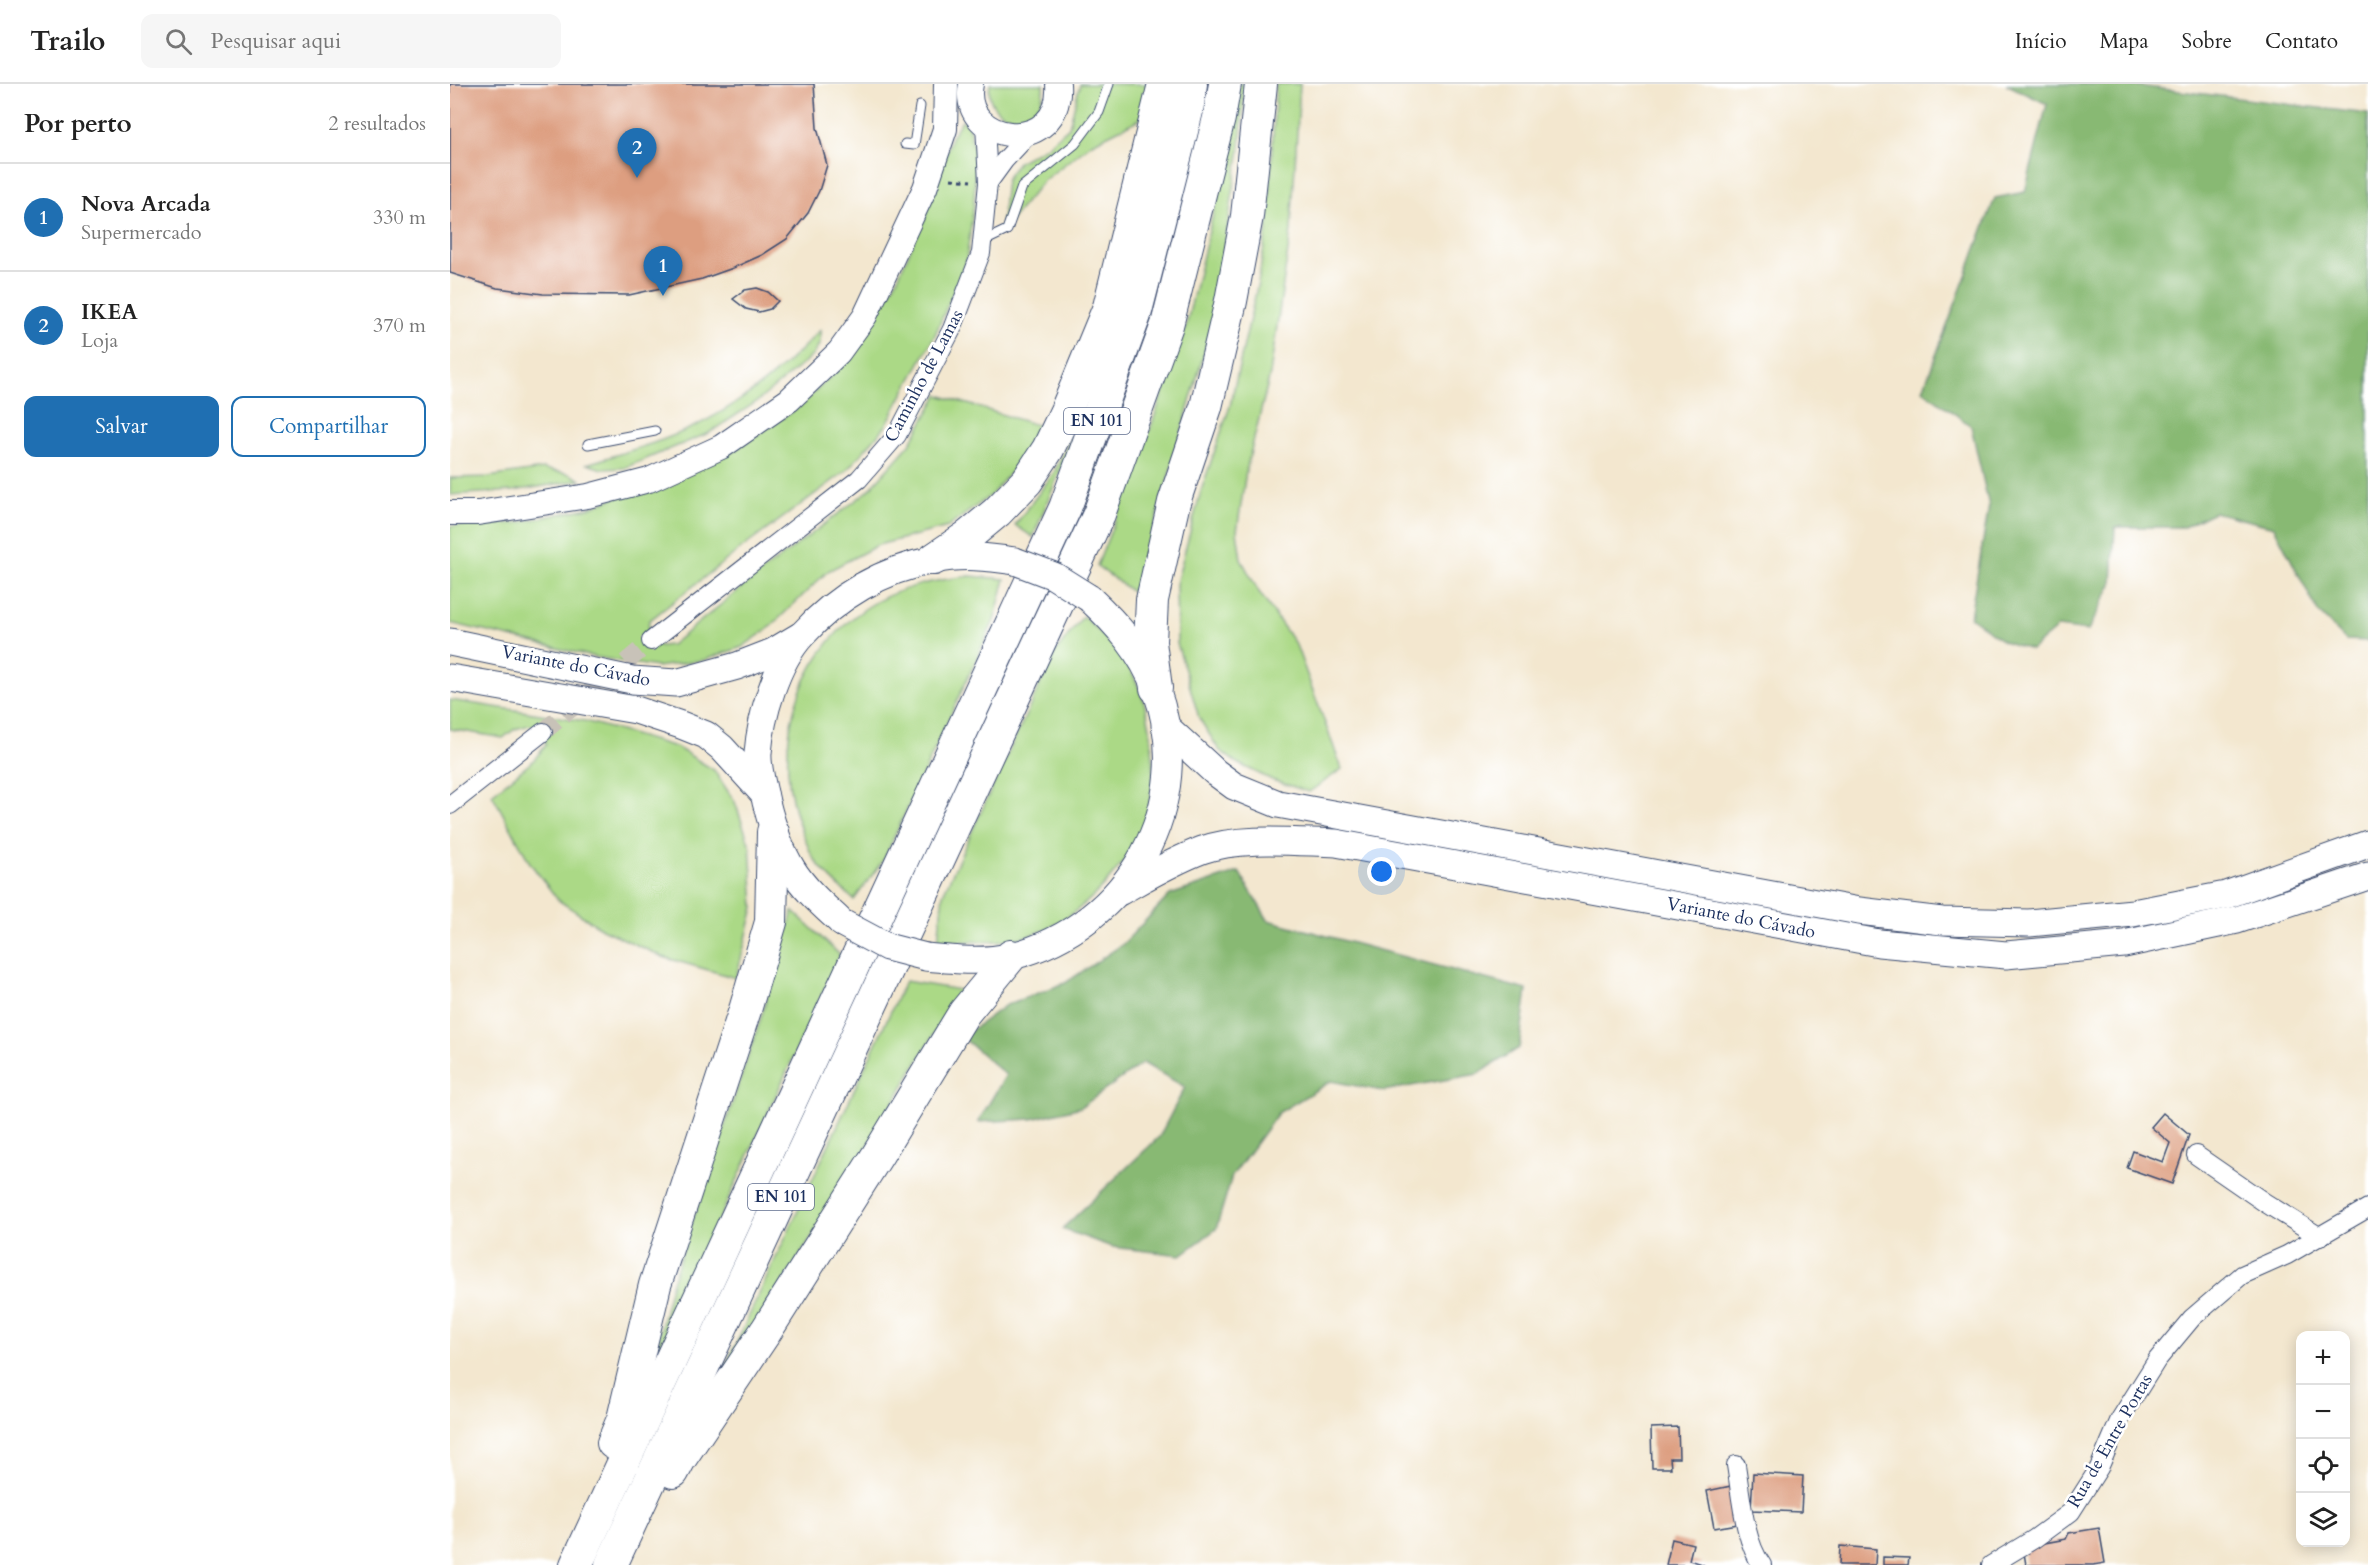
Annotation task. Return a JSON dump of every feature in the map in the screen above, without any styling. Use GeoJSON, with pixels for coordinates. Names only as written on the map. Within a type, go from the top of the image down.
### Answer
{"type":"FeatureCollection","features":[{"type":"Feature","properties":{"kind":"highway"},"geometry":{"type":"LineString","coordinates":[[934,559],[968,536],[997,512],[1027,481],[1048,449],[1109,307],[1164,84]]}},
{"type":"Feature","properties":{"kind":"highway","name":"EN 101"},"geometry":{"type":"LineString","coordinates":[[576,1565],[1065,508],[1135,315],[1187,111],[1191,84]]}},
{"type":"Feature","properties":{"kind":"highway","name":"EN 101"},"geometry":{"type":"LineString","coordinates":[[610,1565],[1099,514],[1167,325],[1219,118],[1225,84]]}},
{"type":"Feature","properties":{"kind":"highway"},"geometry":{"type":"LineString","coordinates":[[1156,688],[1150,642],[1152,600],[1174,502],[1206,407],[1231,301],[1247,216],[1261,84]]}},
{"type":"Feature","properties":{"kind":"highway"},"geometry":{"type":"LineString","coordinates":[[561,1565],[590,1503],[623,1419],[655,1285],[745,1010],[771,922],[773,832]]}},
{"type":"Feature","properties":{"kind":"highway"},"geometry":{"type":"LineString","coordinates":[[628,1565],[680,1459],[790,1292],[964,1013],[1011,956]]}},
{"type":"Feature","properties":{"kind":"main road"},"geometry":{"type":"LineString","coordinates":[[978,556],[1015,561],[1053,576],[1089,598],[1117,624],[1139,654],[1156,688],[1166,726],[1168,768],[1159,821],[1149,847],[1119,892],[1088,921],[1052,942],[1011,956],[969,962],[926,957],[887,947],[842,922],[820,902],[793,871],[773,832],[758,754],[763,716],[777,674],[801,636],[862,584],[897,569],[934,559],[978,556]]}},
{"type":"Feature","properties":{"kind":"main road","name":"Variante do Cávado"},"geometry":{"type":"LineString","coordinates":[[450,642],[632,680],[676,683],[737,666],[772,652],[801,636]]}},
{"type":"Feature","properties":{"kind":"main road","name":"Variante do Cávado"},"geometry":{"type":"LineString","coordinates":[[450,678],[636,710],[681,725],[706,735],[722,748],[764,794]]}},
{"type":"Feature","properties":{"kind":"main road","name":"Variante do Cávado"},"geometry":{"type":"LineString","coordinates":[[1166,726],[1215,772],[1234,786],[1278,804],[1859,911],[1942,921],[2029,922],[2145,911],[2226,895],[2368,844]]}},
{"type":"Feature","properties":{"kind":"main road","name":"Variante do Cávado"},"geometry":{"type":"LineString","coordinates":[[1119,892],[1164,867],[1204,849],[1240,843],[1279,841],[1336,843],[1879,943],[2006,955],[2124,944],[2237,920],[2368,876]]}},
{"type":"Feature","properties":{"kind":"street"},"geometry":{"type":"LineString","coordinates":[[450,513],[478,513],[588,496],[649,480],[721,447],[789,400],[839,352],[865,316],[925,188],[945,129],[946,84]]}},
{"type":"Feature","properties":{"kind":"street"},"geometry":{"type":"LineString","coordinates":[[971,92],[976,113],[985,124],[997,132],[1012,136],[1030,133],[1042,127],[1052,115],[1058,101],[1059,84]]}},
{"type":"Feature","properties":{"kind":"street"},"geometry":{"type":"LineString","coordinates":[[945,129],[964,112],[971,92]]}},
{"type":"Feature","properties":{"kind":"street","name":"Caminho de Lamas"},"geometry":{"type":"LineString","coordinates":[[651,641],[859,479],[897,435],[952,329],[981,253],[988,183],[985,124]]}},
{"type":"Feature","properties":{"kind":"street"},"geometry":{"type":"LineString","coordinates":[[988,183],[1004,161],[1030,133]]}},
{"type":"Feature","properties":{"kind":"street"},"geometry":{"type":"LineString","coordinates":[[450,805],[543,732]]}},
{"type":"Feature","properties":{"kind":"street"},"geometry":{"type":"LineString","coordinates":[[2196,1155],[2272,1208],[2320,1237]]}},
{"type":"Feature","properties":{"kind":"street","name":"Rua de Entre Portas"},"geometry":{"type":"LineString","coordinates":[[1991,1565],[2034,1539],[2071,1512],[2099,1468],[2120,1419],[2157,1360],[2192,1317],[2242,1275],[2287,1255],[2368,1208]]}},
{"type":"Feature","properties":{"kind":"street"},"geometry":{"type":"LineString","coordinates":[[1736,1465],[1744,1517],[1756,1557],[1762,1565]]}},
{"type":"Feature","properties":{"kind":"lane"},"geometry":{"type":"LineString","coordinates":[[982,242],[1007,230],[1022,187],[1075,144],[1099,112],[1109,84]]}},
{"type":"Feature","properties":{"kind":"lane"},"geometry":{"type":"LineString","coordinates":[[905,144],[914,145],[920,106]]}},
{"type":"Feature","properties":{"kind":"lane"},"geometry":{"type":"LineString","coordinates":[[588,444],[655,431]]}},
{"type":"Feature","properties":{"kind":"green space"},"geometry":{"type":"Polygon","coordinates":[[[990,84],[1043,84],[1042,99],[1035,110],[1026,116],[1004,115],[995,108],[990,98],[990,84]]]}},
{"type":"Feature","properties":{"kind":"green space"},"geometry":{"type":"Polygon","coordinates":[[[1080,84],[1149,84],[1142,118],[1092,143],[1043,181],[1001,232],[1006,179],[1018,162],[1046,147],[1069,127],[1080,84]]]}},
{"type":"Feature","properties":{"kind":"green space"},"geometry":{"type":"Polygon","coordinates":[[[1238,84],[1245,84],[1240,148],[1212,325],[1135,594],[1097,566],[1146,441],[1186,326],[1222,177],[1238,84]]]}},
{"type":"Feature","properties":{"kind":"green space"},"geometry":{"type":"Polygon","coordinates":[[[1276,84],[1300,84],[1291,230],[1270,374],[1246,471],[1237,531],[1241,559],[1259,592],[1296,645],[1342,769],[1309,792],[1272,780],[1237,763],[1219,750],[1199,718],[1177,643],[1176,584],[1201,491],[1230,406],[1258,283],[1268,223],[1276,84]]]}},
{"type":"Feature","properties":{"kind":"green space"},"geometry":{"type":"Polygon","coordinates":[[[2006,84],[2122,84],[2368,114],[2368,641],[2346,640],[2318,612],[2274,527],[2214,512],[2184,527],[2115,527],[2112,584],[2088,631],[2058,627],[2031,650],[2003,641],[1970,617],[1989,506],[1971,426],[1923,390],[1995,198],[2025,192],[2047,104],[2006,84]]]}},
{"type":"Feature","properties":{"kind":"green space"},"geometry":{"type":"Polygon","coordinates":[[[962,120],[968,125],[976,157],[974,204],[966,262],[935,335],[885,427],[846,471],[734,554],[649,621],[650,636],[660,646],[671,645],[756,576],[868,491],[910,444],[938,395],[1040,426],[1020,461],[991,495],[948,527],[878,545],[828,571],[768,629],[742,647],[704,660],[657,667],[595,657],[450,623],[450,526],[516,523],[588,508],[728,454],[798,408],[849,359],[896,282],[927,212],[951,137],[962,120]]]}},
{"type":"Feature","properties":{"kind":"green space"},"geometry":{"type":"Polygon","coordinates":[[[820,330],[820,343],[813,355],[758,401],[709,433],[624,468],[602,469],[587,464],[685,431],[728,408],[767,380],[820,330]]]}},
{"type":"Feature","properties":{"kind":"green space"},"geometry":{"type":"Polygon","coordinates":[[[1086,408],[1033,537],[1015,525],[1053,474],[1086,408]]]}},
{"type":"Feature","properties":{"kind":"green space"},"geometry":{"type":"Polygon","coordinates":[[[543,469],[570,474],[581,480],[513,491],[450,495],[450,478],[488,477],[543,469]]]}},
{"type":"Feature","properties":{"kind":"green space"},"geometry":{"type":"Polygon","coordinates":[[[970,576],[1005,579],[994,621],[884,859],[854,900],[813,857],[792,801],[788,770],[789,739],[795,708],[805,679],[821,652],[841,628],[866,608],[891,595],[916,586],[970,576]]]}},
{"type":"Feature","properties":{"kind":"green space"},"geometry":{"type":"Polygon","coordinates":[[[1083,616],[1128,666],[1145,706],[1150,728],[1153,775],[1146,819],[1138,838],[1122,863],[1095,894],[1068,917],[1047,929],[1004,941],[938,941],[943,894],[1054,654],[1083,616]]]}},
{"type":"Feature","properties":{"kind":"green space"},"geometry":{"type":"Polygon","coordinates":[[[450,700],[585,721],[676,747],[714,770],[735,802],[750,846],[754,907],[736,978],[663,957],[602,929],[558,900],[530,863],[492,794],[533,761],[546,745],[543,732],[530,725],[515,729],[503,738],[450,729],[450,700]]]}},
{"type":"Feature","properties":{"kind":"green space"},"geometry":{"type":"Polygon","coordinates":[[[1239,872],[1268,920],[1527,990],[1519,1048],[1478,1074],[1383,1091],[1331,1081],[1278,1113],[1232,1176],[1216,1229],[1181,1255],[1112,1247],[1062,1229],[1159,1137],[1185,1087],[1143,1063],[1081,1107],[1032,1119],[978,1122],[1006,1075],[962,1037],[1006,1005],[1065,983],[1123,944],[1170,895],[1239,872]]]}},
{"type":"Feature","properties":{"kind":"green space"},"geometry":{"type":"Polygon","coordinates":[[[793,911],[840,955],[651,1369],[671,1285],[759,1024],[793,911]]]}},
{"type":"Feature","properties":{"kind":"green space"},"geometry":{"type":"Polygon","coordinates":[[[905,981],[960,990],[852,1173],[712,1395],[905,981]]]}},
{"type":"Feature","properties":{"kind":"building"},"geometry":{"type":"Polygon","coordinates":[[[450,84],[814,84],[817,128],[827,165],[819,191],[808,213],[787,239],[762,255],[733,268],[702,279],[629,295],[543,294],[497,288],[450,273],[450,84]]]}},
{"type":"Feature","properties":{"kind":"building"},"geometry":{"type":"Polygon","coordinates":[[[757,288],[768,292],[778,301],[770,309],[759,312],[746,309],[733,299],[745,290],[757,288]]]}},
{"type":"Feature","properties":{"kind":"building"},"geometry":{"type":"Polygon","coordinates":[[[2163,1113],[2189,1135],[2172,1184],[2127,1168],[2133,1151],[2163,1162],[2170,1143],[2151,1127],[2163,1113]]]}},
{"type":"Feature","properties":{"kind":"building"},"geometry":{"type":"Polygon","coordinates":[[[1678,1427],[1679,1458],[1670,1458],[1671,1468],[1652,1468],[1651,1428],[1678,1427]]]}},
{"type":"Feature","properties":{"kind":"building"},"geometry":{"type":"Polygon","coordinates":[[[1753,1473],[1803,1476],[1801,1512],[1751,1510],[1753,1473]]]}},
{"type":"Feature","properties":{"kind":"building"},"geometry":{"type":"Polygon","coordinates":[[[1731,1486],[1738,1524],[1714,1528],[1707,1491],[1731,1486]]]}},
{"type":"Feature","properties":{"kind":"building"},"geometry":{"type":"Polygon","coordinates":[[[2099,1528],[2105,1563],[2026,1565],[2023,1547],[2066,1539],[2069,1533],[2099,1528]]]}},
{"type":"Feature","properties":{"kind":"building"},"geometry":{"type":"Polygon","coordinates":[[[1672,1539],[1693,1544],[1689,1560],[1704,1565],[1666,1565],[1672,1539]]]}},
{"type":"Feature","properties":{"kind":"building"},"geometry":{"type":"Polygon","coordinates":[[[1840,1546],[1876,1549],[1875,1565],[1839,1565],[1840,1546]]]}},
{"type":"Feature","properties":{"kind":"building"},"geometry":{"type":"Polygon","coordinates":[[[1883,1557],[1909,1558],[1908,1565],[1883,1565],[1883,1557]]]}},
{"type":"Feature","properties":{"kind":"tunnel"},"geometry":{"type":"LineString","coordinates":[[543,732],[651,641]]}},
{"type":"Feature","properties":{"kind":"place","name":"IKEA"},"geometry":{"type":"Point","coordinates":[637,178]}},
{"type":"Feature","properties":{"kind":"place","name":"Nova Arcada"},"geometry":{"type":"Point","coordinates":[663,296]}}]}
